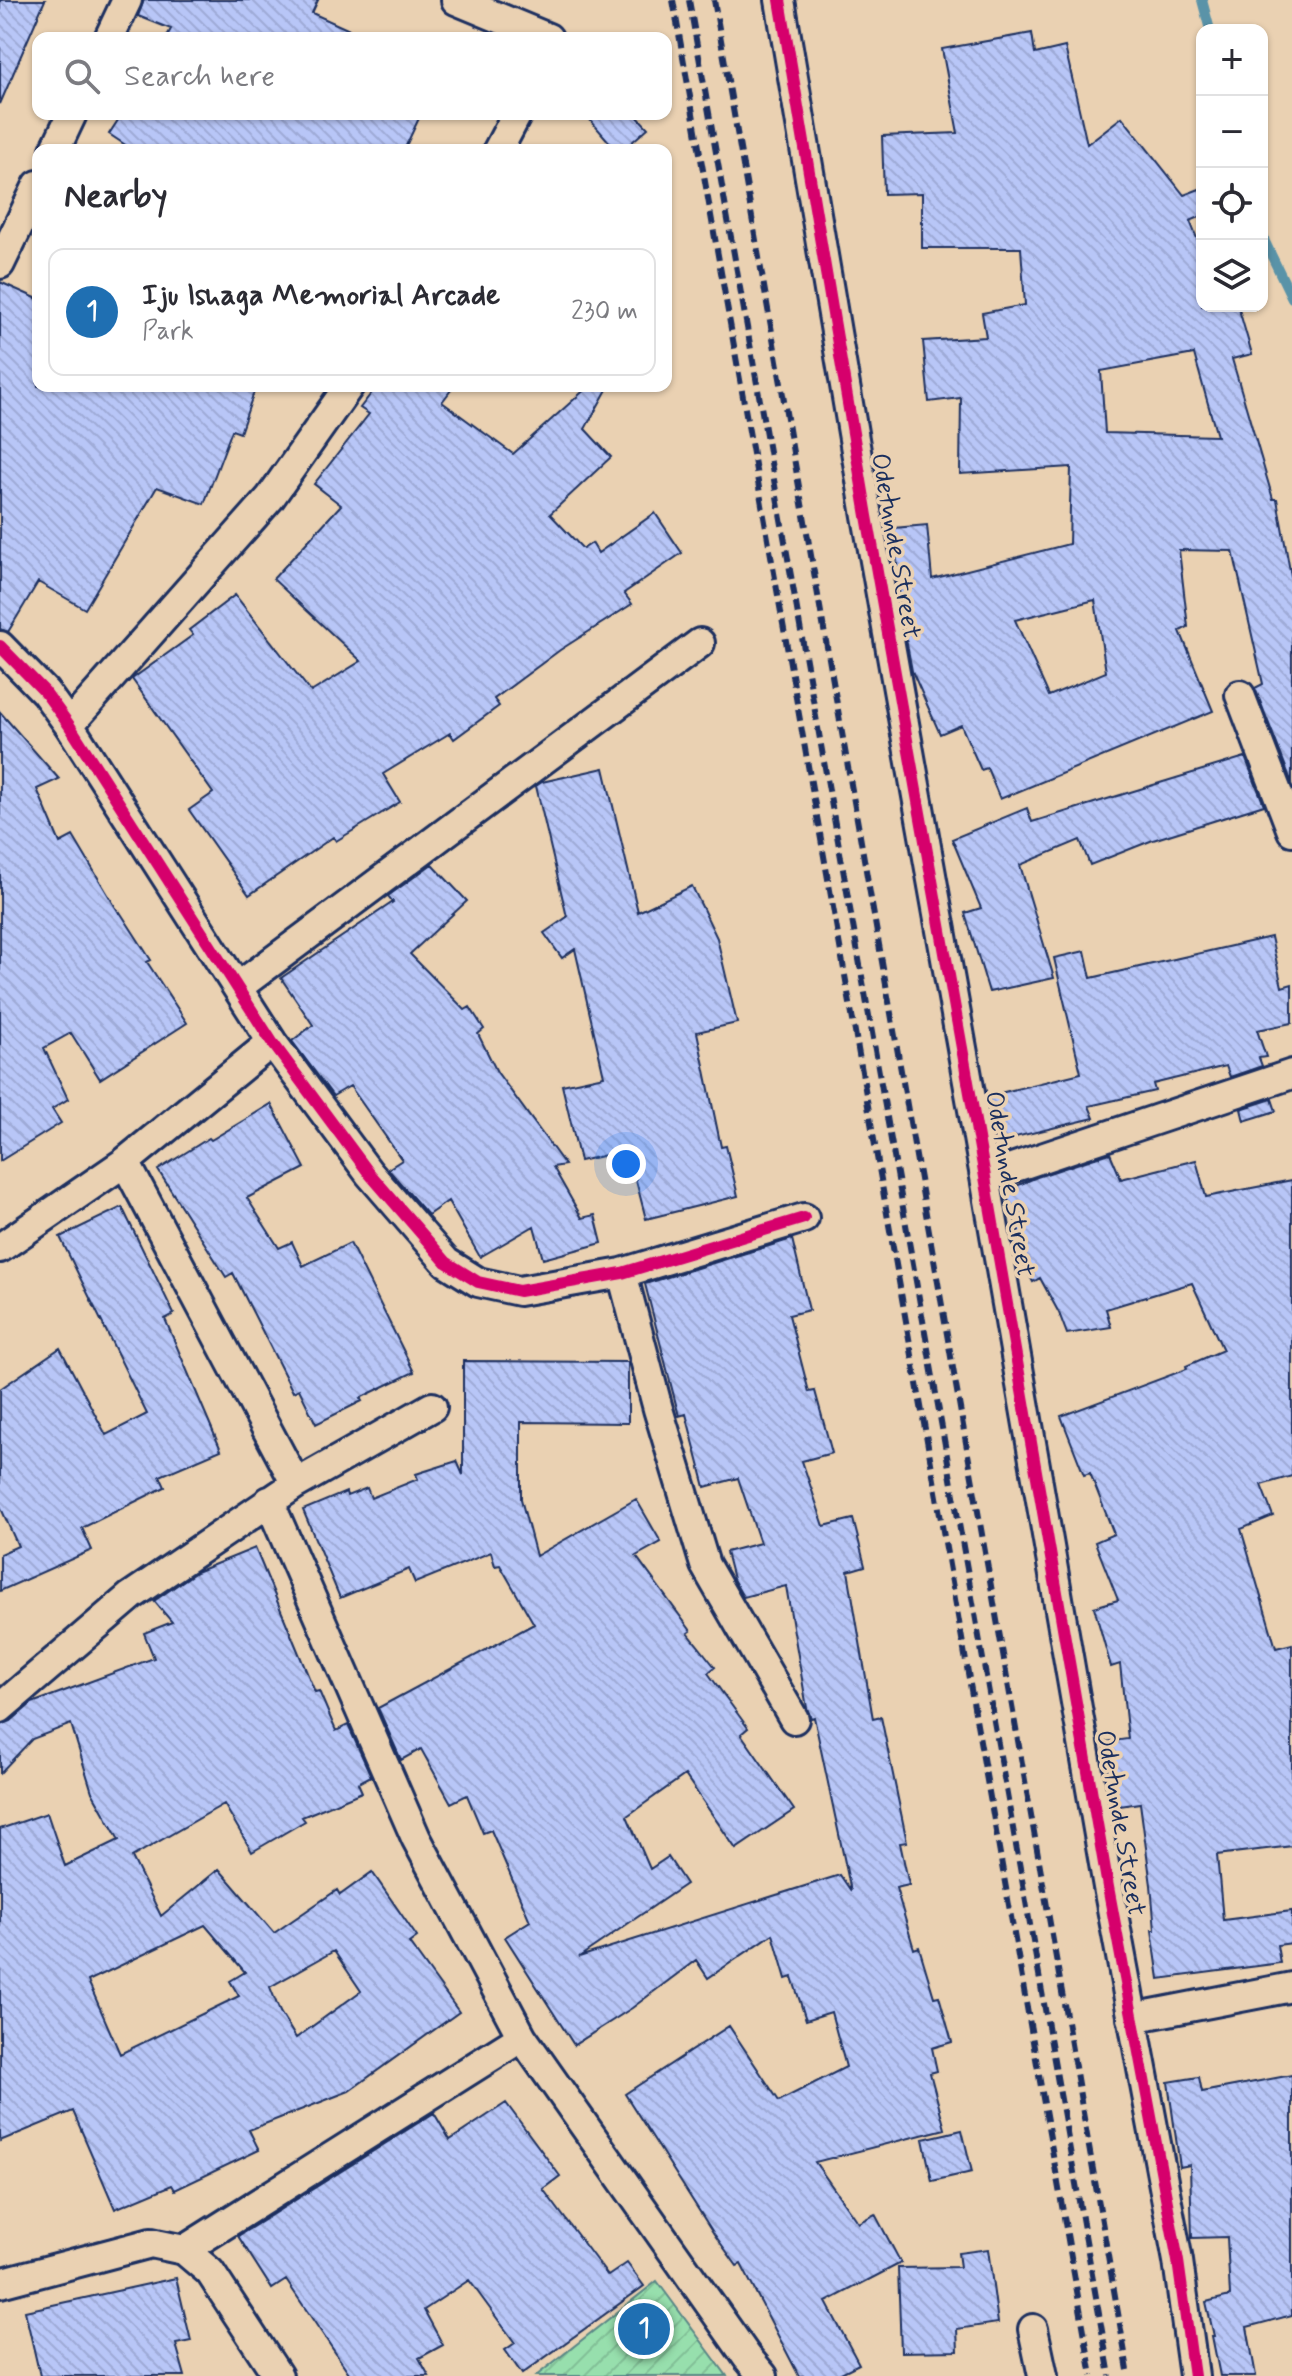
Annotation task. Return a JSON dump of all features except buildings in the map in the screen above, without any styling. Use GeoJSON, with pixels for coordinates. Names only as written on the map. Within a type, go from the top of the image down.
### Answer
{"type":"FeatureCollection","features":[{"type":"Feature","properties":{"kind":"street"},"geometry":{"type":"LineString","coordinates":[[112,32],[127,0]]}},
{"type":"Feature","properties":{"kind":"street"},"geometry":{"type":"LineString","coordinates":[[456,0],[533,32]]}},
{"type":"Feature","properties":{"kind":"street","name":"Odetunde Street"},"geometry":{"type":"LineString","coordinates":[[780,0],[867,516],[1132,2018],[1178,2261],[1194,2376]]}},
{"type":"Feature","properties":{"kind":"street"},"geometry":{"type":"LineString","coordinates":[[58,144],[69,120]]}},
{"type":"Feature","properties":{"kind":"street"},"geometry":{"type":"LineString","coordinates":[[501,144],[514,120]]}},
{"type":"Feature","properties":{"kind":"street"},"geometry":{"type":"LineString","coordinates":[[0,264],[32,197]]}},
{"type":"Feature","properties":{"kind":"street"},"geometry":{"type":"LineString","coordinates":[[69,725],[270,498],[345,392]]}},
{"type":"Feature","properties":{"kind":"street"},"geometry":{"type":"LineString","coordinates":[[238,987],[700,643]]}},
{"type":"Feature","properties":{"kind":"street"},"geometry":{"type":"LineString","coordinates":[[0,646],[45,692],[69,725],[272,1042],[369,1173],[446,1262],[478,1282],[519,1291],[622,1273],[804,1218]]}},
{"type":"Feature","properties":{"kind":"street"},"geometry":{"type":"LineString","coordinates":[[1240,695],[1292,831]]}},
{"type":"Feature","properties":{"kind":"street"},"geometry":{"type":"LineString","coordinates":[[0,1248],[125,1162],[272,1042]]}},
{"type":"Feature","properties":{"kind":"street"},"geometry":{"type":"LineString","coordinates":[[985,1177],[1292,1074]]}},
{"type":"Feature","properties":{"kind":"street"},"geometry":{"type":"LineString","coordinates":[[125,1162],[296,1484]]}},
{"type":"Feature","properties":{"kind":"street"},"geometry":{"type":"LineString","coordinates":[[622,1273],[658,1409],[705,1565],[794,1719]]}},
{"type":"Feature","properties":{"kind":"street"},"geometry":{"type":"LineString","coordinates":[[0,1708],[131,1596],[296,1484],[432,1407]]}},
{"type":"Feature","properties":{"kind":"street"},"geometry":{"type":"LineString","coordinates":[[269,1501],[416,1838],[522,2037],[763,2376]]}},
{"type":"Feature","properties":{"kind":"street"},"geometry":{"type":"LineString","coordinates":[[1132,2018],[1292,1987]]}},
{"type":"Feature","properties":{"kind":"street"},"geometry":{"type":"LineString","coordinates":[[184,2250],[522,2037]]}},
{"type":"Feature","properties":{"kind":"street"},"geometry":{"type":"LineString","coordinates":[[0,2283],[151,2243],[184,2250],[210,2272],[278,2376]]}},
{"type":"Feature","properties":{"kind":"street"},"geometry":{"type":"LineString","coordinates":[[1033,2329],[1043,2376]]}},
{"type":"Feature","properties":{"kind":"green space"},"geometry":{"type":"Polygon","coordinates":[[[657,2281],[727,2376],[536,2376],[657,2281]]]}},
{"type":"Feature","properties":{"kind":"waterway"},"geometry":{"type":"LineString","coordinates":[[1202,0],[1208,24]]}},
{"type":"Feature","properties":{"kind":"waterway"},"geometry":{"type":"LineString","coordinates":[[1264,240],[1292,298]]}},
{"type":"Feature","properties":{"kind":"railway"},"geometry":{"type":"LineString","coordinates":[[673,0],[1092,2376]]}},
{"type":"Feature","properties":{"kind":"railway"},"geometry":{"type":"LineString","coordinates":[[689,0],[1110,2376]]}},
{"type":"Feature","properties":{"kind":"railway"},"geometry":{"type":"LineString","coordinates":[[714,0],[1129,2376]]}},
{"type":"Feature","properties":{"kind":"cycle path"},"geometry":{"type":"LineString","coordinates":[[780,0],[867,516],[1108,1887],[1178,2261],[1194,2376]]}},
{"type":"Feature","properties":{"kind":"cycle path"},"geometry":{"type":"LineString","coordinates":[[0,646],[45,692],[69,725],[272,1042],[369,1173],[446,1262],[478,1282],[519,1291],[622,1273],[804,1218]]}},
{"type":"Feature","properties":{"kind":"place","name":"Iju Ishaga Memorial Arcade"},"geometry":{"type":"Point","coordinates":[644,2329]}}]}
